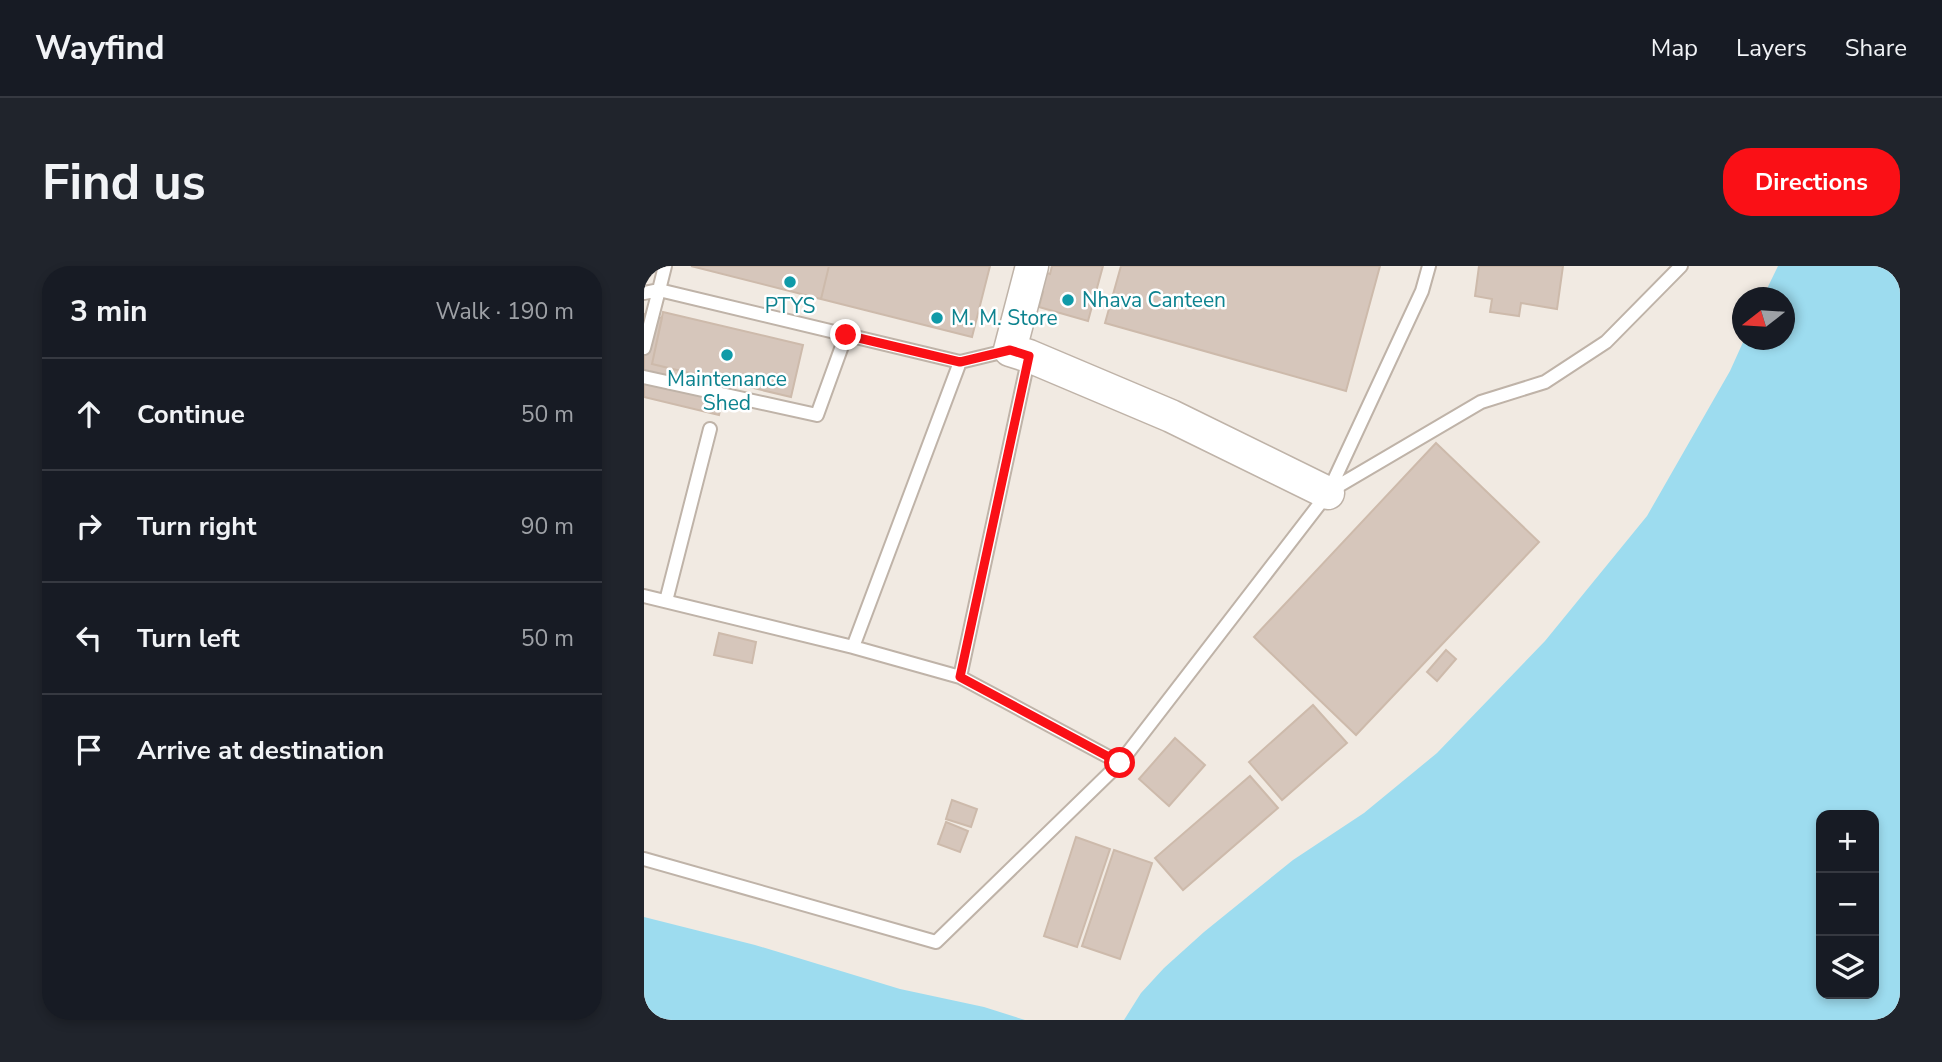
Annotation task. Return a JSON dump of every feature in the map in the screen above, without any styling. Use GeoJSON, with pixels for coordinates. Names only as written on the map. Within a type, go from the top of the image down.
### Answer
{"type":"FeatureCollection","features":[{"type":"Feature","properties":{"kind":"street"},"geometry":{"type":"LineString","coordinates":[[1032,266],[1020,353],[1171,416],[1328,492]]}},
{"type":"Feature","properties":{"kind":"lane"},"geometry":{"type":"LineString","coordinates":[[644,348],[665,266]]}},
{"type":"Feature","properties":{"kind":"lane"},"geometry":{"type":"LineString","coordinates":[[644,859],[936,942],[1120,763],[1328,492],[1422,291],[1429,266]]}},
{"type":"Feature","properties":{"kind":"lane"},"geometry":{"type":"LineString","coordinates":[[1328,492],[1481,402],[1545,382],[1606,342],[1681,266]]}},
{"type":"Feature","properties":{"kind":"lane"},"geometry":{"type":"LineString","coordinates":[[644,293],[659,290],[960,362],[1020,353],[960,677]]}},
{"type":"Feature","properties":{"kind":"lane"},"geometry":{"type":"LineString","coordinates":[[644,377],[817,415],[846,335]]}},
{"type":"Feature","properties":{"kind":"lane"},"geometry":{"type":"LineString","coordinates":[[853,647],[960,362]]}},
{"type":"Feature","properties":{"kind":"lane"},"geometry":{"type":"LineString","coordinates":[[666,601],[710,429]]}},
{"type":"Feature","properties":{"kind":"lane"},"geometry":{"type":"LineString","coordinates":[[644,597],[853,647],[960,677],[1120,763]]}},
{"type":"Feature","properties":{"kind":"water"},"geometry":{"type":"Polygon","coordinates":[[[1778,266],[1900,266],[1900,1020],[1124,1020],[1141,993],[1164,968],[1293,860],[1364,813],[1437,753],[1545,641],[1647,516],[1739,350],[1795,350],[1795,287],[1768,287],[1778,266]]]}},
{"type":"Feature","properties":{"kind":"water"},"geometry":{"type":"Polygon","coordinates":[[[644,917],[755,945],[900,989],[984,1007],[1025,1020],[644,1020],[644,917]]]}},
{"type":"Feature","properties":{"kind":"building","name":"PTYS"},"geometry":{"type":"Polygon","coordinates":[[[691,266],[829,266],[821,299],[691,266]]]}},
{"type":"Feature","properties":{"kind":"building","name":"M. M. Store"},"geometry":{"type":"Polygon","coordinates":[[[829,266],[990,266],[972,337],[821,299],[829,266]]]}},
{"type":"Feature","properties":{"kind":"building","name":"Nhava Canteen"},"geometry":{"type":"Polygon","coordinates":[[[1052,266],[1103,266],[1088,321],[1039,307],[1043,292],[1036,290],[1041,271],[1050,274],[1052,266]]]}},
{"type":"Feature","properties":{"kind":"building"},"geometry":{"type":"Polygon","coordinates":[[[1121,266],[1380,266],[1346,391],[1105,323],[1121,266]]]}},
{"type":"Feature","properties":{"kind":"building"},"geometry":{"type":"Polygon","coordinates":[[[1479,266],[1563,266],[1557,309],[1521,303],[1519,316],[1490,312],[1492,299],[1475,296],[1479,266]]]}},
{"type":"Feature","properties":{"kind":"building","name":"Maintenance Shed"},"geometry":{"type":"Polygon","coordinates":[[[663,312],[803,345],[791,397],[652,364],[663,312]]]}},
{"type":"Feature","properties":{"kind":"building"},"geometry":{"type":"Polygon","coordinates":[[[644,314],[662,318],[652,364],[726,382],[719,415],[644,397],[644,314]]]}},
{"type":"Feature","properties":{"kind":"building"},"geometry":{"type":"Polygon","coordinates":[[[1436,443],[1539,542],[1356,735],[1254,637],[1436,443]]]}},
{"type":"Feature","properties":{"kind":"building"},"geometry":{"type":"Polygon","coordinates":[[[719,633],[756,642],[752,663],[714,655],[719,633]]]}},
{"type":"Feature","properties":{"kind":"building"},"geometry":{"type":"Polygon","coordinates":[[[1446,650],[1456,659],[1437,681],[1427,672],[1446,650]]]}},
{"type":"Feature","properties":{"kind":"building"},"geometry":{"type":"Polygon","coordinates":[[[1313,705],[1347,743],[1282,800],[1249,762],[1313,705]]]}},
{"type":"Feature","properties":{"kind":"building"},"geometry":{"type":"Polygon","coordinates":[[[1175,738],[1205,765],[1169,806],[1139,779],[1175,738]]]}},
{"type":"Feature","properties":{"kind":"building"},"geometry":{"type":"Polygon","coordinates":[[[1250,776],[1278,808],[1183,890],[1155,858],[1250,776]]]}},
{"type":"Feature","properties":{"kind":"building"},"geometry":{"type":"Polygon","coordinates":[[[952,800],[977,809],[971,827],[946,819],[952,800]]]}},
{"type":"Feature","properties":{"kind":"building"},"geometry":{"type":"Polygon","coordinates":[[[946,822],[968,831],[960,852],[938,844],[946,822]]]}},
{"type":"Feature","properties":{"kind":"building"},"geometry":{"type":"Polygon","coordinates":[[[1076,837],[1110,849],[1077,947],[1044,936],[1076,837]]]}},
{"type":"Feature","properties":{"kind":"building"},"geometry":{"type":"Polygon","coordinates":[[[1114,850],[1152,863],[1120,959],[1082,946],[1114,850]]]}},
{"type":"Feature","properties":{"kind":"place","name":"PTYS"},"geometry":{"type":"Point","coordinates":[790,282]}},
{"type":"Feature","properties":{"kind":"place","name":"Nhava Canteen"},"geometry":{"type":"Point","coordinates":[1068,300]}},
{"type":"Feature","properties":{"kind":"place","name":"M. M. Store"},"geometry":{"type":"Point","coordinates":[937,318]}},
{"type":"Feature","properties":{"kind":"place","name":"Maintenance Shed"},"geometry":{"type":"Point","coordinates":[727,355]}},
{"type":"Feature","properties":{"kind":"route"},"geometry":{"type":"LineString","coordinates":[[846,335],[960,362],[1010,350],[1029,356],[960,677],[1120,763]]}}]}
